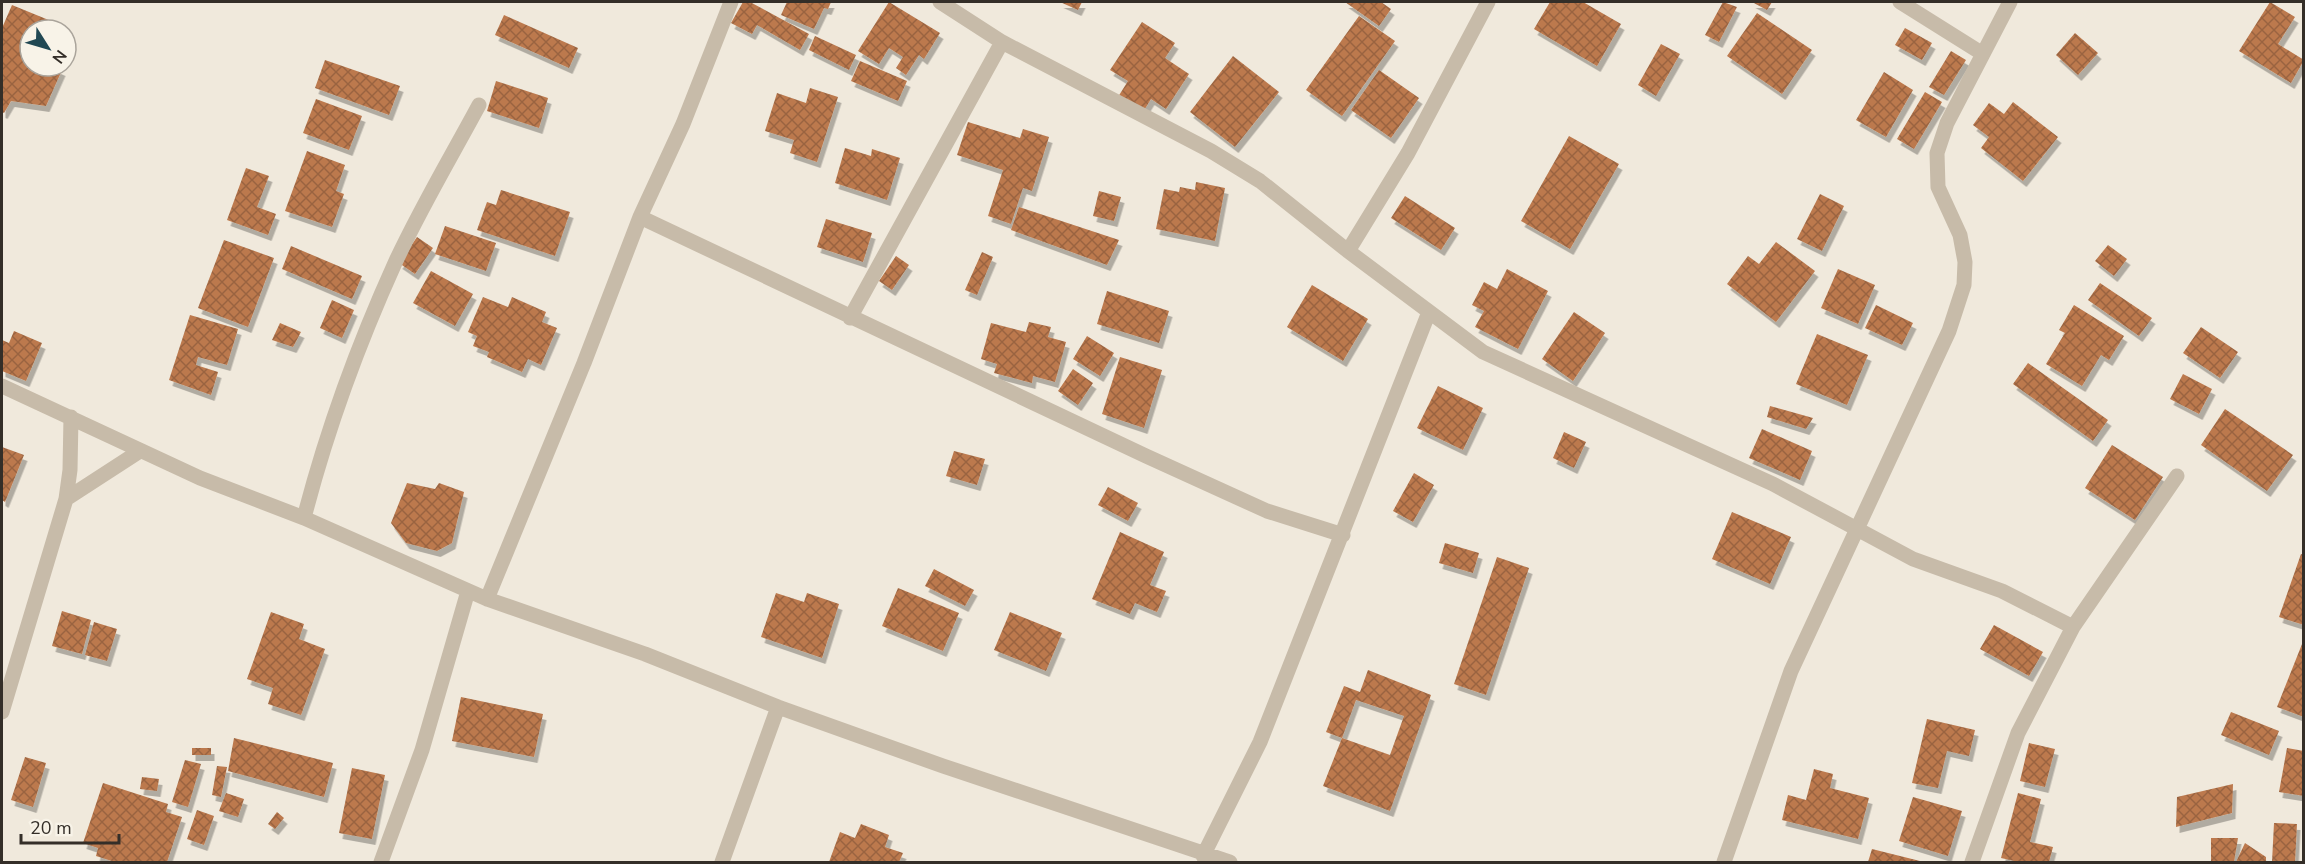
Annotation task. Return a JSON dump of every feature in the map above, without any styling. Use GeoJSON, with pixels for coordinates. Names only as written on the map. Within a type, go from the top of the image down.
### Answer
{"type":"FeatureCollection","features":[{"type":"Feature","properties":{"kind":"street"},"geometry":{"type":"LineString","coordinates":[[487,599],[584,363],[640,218],[683,124],[731,2]]}},
{"type":"Feature","properties":{"kind":"street"},"geometry":{"type":"LineString","coordinates":[[940,2],[1002,42],[1211,151],[1269,187],[1348,251],[1483,352],[1773,484],[1856,531],[1913,559],[2002,591],[2073,627]]}},
{"type":"Feature","properties":{"kind":"street"},"geometry":{"type":"LineString","coordinates":[[1348,251],[1408,153],[1488,2]]}},
{"type":"Feature","properties":{"kind":"street"},"geometry":{"type":"LineString","coordinates":[[1900,2],[1983,54]]}},
{"type":"Feature","properties":{"kind":"street"},"geometry":{"type":"LineString","coordinates":[[1724,862],[1791,671],[1950,331],[1964,285],[1965,262],[1960,235],[1938,186],[1936,153],[1947,123],[2010,2]]}},
{"type":"Feature","properties":{"kind":"street"},"geometry":{"type":"LineString","coordinates":[[850,318],[1002,42]]}},
{"type":"Feature","properties":{"kind":"street"},"geometry":{"type":"LineString","coordinates":[[304,518],[323,443],[351,366],[396,261],[479,105]]}},
{"type":"Feature","properties":{"kind":"street"},"geometry":{"type":"LineString","coordinates":[[640,218],[1267,511],[1342,536]]}},
{"type":"Feature","properties":{"kind":"street"},"geometry":{"type":"LineString","coordinates":[[1203,855],[1260,742],[1428,312]]}},
{"type":"Feature","properties":{"kind":"street"},"geometry":{"type":"LineString","coordinates":[[2,386],[200,478],[304,518],[487,599],[645,654],[778,707],[1203,855],[1230,862]]}},
{"type":"Feature","properties":{"kind":"street"},"geometry":{"type":"LineString","coordinates":[[2,712],[66,499],[70,470],[71,417]]}},
{"type":"Feature","properties":{"kind":"street"},"geometry":{"type":"LineString","coordinates":[[66,499],[140,451]]}},
{"type":"Feature","properties":{"kind":"street"},"geometry":{"type":"LineString","coordinates":[[1972,862],[2018,733],[2073,627],[2177,476]]}},
{"type":"Feature","properties":{"kind":"street"},"geometry":{"type":"LineString","coordinates":[[381,862],[422,750],[468,591]]}},
{"type":"Feature","properties":{"kind":"street"},"geometry":{"type":"LineString","coordinates":[[722,862],[778,707]]}},
{"type":"Feature","properties":{"kind":"building"},"geometry":{"type":"Polygon","coordinates":[[[743,2],[750,2],[809,34],[800,50],[757,25],[752,34],[731,23],[743,2]]]}},
{"type":"Feature","properties":{"kind":"building"},"geometry":{"type":"Polygon","coordinates":[[[787,2],[831,2],[828,9],[824,8],[814,29],[781,15],[787,2]]]}},
{"type":"Feature","properties":{"kind":"building"},"geometry":{"type":"Polygon","coordinates":[[[889,2],[940,33],[924,59],[919,55],[906,75],[896,68],[903,57],[889,48],[879,64],[858,51],[889,2]]]}},
{"type":"Feature","properties":{"kind":"building"},"geometry":{"type":"Polygon","coordinates":[[[1060,2],[1082,2],[1078,10],[1060,2]]]}},
{"type":"Feature","properties":{"kind":"building"},"geometry":{"type":"Polygon","coordinates":[[[1345,2],[1381,2],[1391,9],[1379,26],[1345,2]]]}},
{"type":"Feature","properties":{"kind":"building"},"geometry":{"type":"Polygon","coordinates":[[[1550,2],[1583,2],[1621,24],[1597,66],[1534,29],[1550,2]]]}},
{"type":"Feature","properties":{"kind":"building"},"geometry":{"type":"Polygon","coordinates":[[[1723,2],[1737,7],[1719,42],[1705,35],[1723,2]]]}},
{"type":"Feature","properties":{"kind":"building"},"geometry":{"type":"Polygon","coordinates":[[[1752,2],[1772,2],[1767,10],[1752,2]]]}},
{"type":"Feature","properties":{"kind":"building"},"geometry":{"type":"Polygon","coordinates":[[[2270,2],[2295,17],[2278,44],[2304,60],[2291,83],[2239,51],[2270,2]]]}},
{"type":"Feature","properties":{"kind":"building"},"geometry":{"type":"Polygon","coordinates":[[[12,5],[44,18],[18,18],[18,78],[58,78],[46,106],[11,101],[4,113],[2,112],[2,28],[12,5]]]}},
{"type":"Feature","properties":{"kind":"building"},"geometry":{"type":"Polygon","coordinates":[[[1757,13],[1812,50],[1782,94],[1727,56],[1757,13]]]}},
{"type":"Feature","properties":{"kind":"building"},"geometry":{"type":"Polygon","coordinates":[[[504,15],[578,48],[569,68],[495,35],[504,15]]]}},
{"type":"Feature","properties":{"kind":"building"},"geometry":{"type":"Polygon","coordinates":[[[1359,16],[1395,41],[1342,116],[1306,90],[1359,16]]]}},
{"type":"Feature","properties":{"kind":"building"},"geometry":{"type":"Polygon","coordinates":[[[1142,22],[1175,43],[1165,58],[1189,74],[1166,109],[1151,99],[1143,112],[1118,97],[1128,81],[1110,70],[1142,22]]]}},
{"type":"Feature","properties":{"kind":"building"},"geometry":{"type":"Polygon","coordinates":[[[1905,28],[1932,43],[1922,60],[1895,45],[1905,28]]]}},
{"type":"Feature","properties":{"kind":"building"},"geometry":{"type":"Polygon","coordinates":[[[2075,33],[2098,53],[2078,75],[2056,55],[2075,33]]]}},
{"type":"Feature","properties":{"kind":"building"},"geometry":{"type":"Polygon","coordinates":[[[815,36],[856,55],[849,70],[809,50],[815,36]]]}},
{"type":"Feature","properties":{"kind":"building"},"geometry":{"type":"Polygon","coordinates":[[[1661,44],[1680,54],[1656,96],[1638,85],[1661,44]]]}},
{"type":"Feature","properties":{"kind":"building"},"geometry":{"type":"Polygon","coordinates":[[[1951,51],[1966,60],[1944,95],[1929,87],[1951,51]]]}},
{"type":"Feature","properties":{"kind":"building"},"geometry":{"type":"Polygon","coordinates":[[[1233,56],[1279,92],[1235,147],[1190,112],[1233,56]]]}},
{"type":"Feature","properties":{"kind":"building"},"geometry":{"type":"Polygon","coordinates":[[[325,60],[400,86],[389,115],[315,88],[325,60]]]}},
{"type":"Feature","properties":{"kind":"building"},"geometry":{"type":"Polygon","coordinates":[[[860,61],[907,81],[898,101],[851,81],[860,61]]]}},
{"type":"Feature","properties":{"kind":"building"},"geometry":{"type":"Polygon","coordinates":[[[1379,70],[1419,98],[1391,138],[1351,110],[1379,70]]]}},
{"type":"Feature","properties":{"kind":"building"},"geometry":{"type":"Polygon","coordinates":[[[1884,72],[1913,90],[1886,137],[1856,120],[1884,72]]]}},
{"type":"Feature","properties":{"kind":"building"},"geometry":{"type":"Polygon","coordinates":[[[496,81],[548,98],[539,128],[487,111],[496,81]]]}},
{"type":"Feature","properties":{"kind":"building"},"geometry":{"type":"Polygon","coordinates":[[[810,88],[838,97],[817,162],[790,153],[794,140],[765,131],[777,93],[806,103],[810,88]]]}},
{"type":"Feature","properties":{"kind":"building"},"geometry":{"type":"Polygon","coordinates":[[[1925,92],[1942,102],[1914,149],[1897,139],[1925,92]]]}},
{"type":"Feature","properties":{"kind":"building"},"geometry":{"type":"Polygon","coordinates":[[[316,99],[362,116],[349,150],[303,133],[316,99]]]}},
{"type":"Feature","properties":{"kind":"building"},"geometry":{"type":"Polygon","coordinates":[[[2013,102],[2058,137],[2023,181],[1981,148],[1989,137],[1973,125],[1989,103],[2004,114],[2013,102]]]}},
{"type":"Feature","properties":{"kind":"building"},"geometry":{"type":"Polygon","coordinates":[[[968,122],[1020,138],[1023,129],[1049,137],[1032,191],[1023,188],[1011,224],[988,216],[1003,170],[957,155],[968,122]]]}},
{"type":"Feature","properties":{"kind":"building"},"geometry":{"type":"Polygon","coordinates":[[[1569,136],[1619,164],[1570,249],[1521,221],[1569,136]]]}},
{"type":"Feature","properties":{"kind":"building"},"geometry":{"type":"Polygon","coordinates":[[[845,148],[871,156],[872,149],[900,158],[887,200],[835,183],[845,148]]]}},
{"type":"Feature","properties":{"kind":"building"},"geometry":{"type":"Polygon","coordinates":[[[307,151],[345,165],[336,191],[344,194],[332,227],[285,211],[307,151]]]}},
{"type":"Feature","properties":{"kind":"building"},"geometry":{"type":"Polygon","coordinates":[[[246,168],[269,176],[257,207],[276,214],[268,235],[227,220],[246,168]]]}},
{"type":"Feature","properties":{"kind":"building"},"geometry":{"type":"Polygon","coordinates":[[[1196,182],[1225,188],[1215,241],[1156,229],[1164,189],[1179,192],[1180,187],[1195,190],[1196,182]]]}},
{"type":"Feature","properties":{"kind":"building"},"geometry":{"type":"Polygon","coordinates":[[[501,190],[570,212],[555,256],[477,230],[487,202],[496,205],[501,190]]]}},
{"type":"Feature","properties":{"kind":"building"},"geometry":{"type":"Polygon","coordinates":[[[1099,191],[1121,197],[1114,221],[1093,216],[1099,191]]]}},
{"type":"Feature","properties":{"kind":"building"},"geometry":{"type":"Polygon","coordinates":[[[1820,194],[1844,206],[1822,251],[1797,239],[1820,194]]]}},
{"type":"Feature","properties":{"kind":"building"},"geometry":{"type":"Polygon","coordinates":[[[1405,196],[1455,228],[1441,250],[1391,218],[1405,196]]]}},
{"type":"Feature","properties":{"kind":"building"},"geometry":{"type":"Polygon","coordinates":[[[1019,207],[1119,240],[1107,265],[1011,230],[1019,207]]]}},
{"type":"Feature","properties":{"kind":"building"},"geometry":{"type":"Polygon","coordinates":[[[826,219],[872,233],[863,262],[817,247],[826,219]]]}},
{"type":"Feature","properties":{"kind":"building"},"geometry":{"type":"Polygon","coordinates":[[[445,226],[496,243],[486,271],[435,254],[445,226]]]}},
{"type":"Feature","properties":{"kind":"building"},"geometry":{"type":"Polygon","coordinates":[[[417,237],[433,248],[415,274],[399,263],[417,237]]]}},
{"type":"Feature","properties":{"kind":"building"},"geometry":{"type":"Polygon","coordinates":[[[224,240],[274,258],[248,327],[198,308],[224,240]]]}},
{"type":"Feature","properties":{"kind":"building"},"geometry":{"type":"Polygon","coordinates":[[[1776,242],[1815,271],[1776,322],[1727,284],[1748,256],[1759,264],[1776,242]]]}},
{"type":"Feature","properties":{"kind":"building"},"geometry":{"type":"Polygon","coordinates":[[[2108,245],[2127,259],[2114,276],[2095,261],[2108,245]]]}},
{"type":"Feature","properties":{"kind":"building"},"geometry":{"type":"Polygon","coordinates":[[[291,246],[362,276],[352,299],[282,269],[291,246]]]}},
{"type":"Feature","properties":{"kind":"building"},"geometry":{"type":"Polygon","coordinates":[[[982,252],[993,257],[977,295],[965,290],[982,252]]]}},
{"type":"Feature","properties":{"kind":"building"},"geometry":{"type":"Polygon","coordinates":[[[896,256],[909,265],[892,290],[879,281],[896,256]]]}},
{"type":"Feature","properties":{"kind":"building"},"geometry":{"type":"Polygon","coordinates":[[[1507,269],[1548,291],[1518,349],[1475,327],[1484,311],[1472,305],[1484,282],[1497,289],[1507,269]]]}},
{"type":"Feature","properties":{"kind":"building"},"geometry":{"type":"Polygon","coordinates":[[[1838,269],[1875,285],[1858,324],[1821,308],[1838,269]]]}},
{"type":"Feature","properties":{"kind":"building"},"geometry":{"type":"Polygon","coordinates":[[[431,271],[473,294],[455,326],[413,303],[431,271]]]}},
{"type":"Feature","properties":{"kind":"building"},"geometry":{"type":"Polygon","coordinates":[[[2100,283],[2152,318],[2139,336],[2088,300],[2100,283]]]}},
{"type":"Feature","properties":{"kind":"building"},"geometry":{"type":"Polygon","coordinates":[[[1312,285],[1368,319],[1343,361],[1287,327],[1312,285]]]}},
{"type":"Feature","properties":{"kind":"building"},"geometry":{"type":"Polygon","coordinates":[[[1107,291],[1169,311],[1159,343],[1097,324],[1107,291]]]}},
{"type":"Feature","properties":{"kind":"building"},"geometry":{"type":"Polygon","coordinates":[[[483,297],[508,307],[512,297],[546,312],[542,322],[557,328],[541,365],[528,359],[522,372],[487,357],[489,352],[473,346],[477,336],[468,332],[483,297]]]}},
{"type":"Feature","properties":{"kind":"building"},"geometry":{"type":"Polygon","coordinates":[[[332,300],[354,310],[342,338],[320,328],[332,300]]]}},
{"type":"Feature","properties":{"kind":"building"},"geometry":{"type":"Polygon","coordinates":[[[1876,305],[1913,323],[1902,345],[1865,328],[1876,305]]]}},
{"type":"Feature","properties":{"kind":"building"},"geometry":{"type":"Polygon","coordinates":[[[2074,305],[2124,336],[2109,360],[2101,355],[2082,386],[2046,364],[2065,333],[2059,330],[2074,305]]]}},
{"type":"Feature","properties":{"kind":"building"},"geometry":{"type":"Polygon","coordinates":[[[1574,312],[1605,333],[1573,381],[1542,359],[1574,312]]]}},
{"type":"Feature","properties":{"kind":"building"},"geometry":{"type":"Polygon","coordinates":[[[190,315],[238,329],[227,365],[198,357],[196,365],[218,372],[211,395],[169,380],[190,315]]]}},
{"type":"Feature","properties":{"kind":"building"},"geometry":{"type":"Polygon","coordinates":[[[1029,322],[1051,327],[1048,337],[1066,342],[1055,382],[1033,376],[1032,383],[994,373],[997,364],[981,359],[991,323],[1026,332],[1029,322]]]}},
{"type":"Feature","properties":{"kind":"building"},"geometry":{"type":"Polygon","coordinates":[[[280,323],[301,332],[293,347],[272,340],[280,323]]]}},
{"type":"Feature","properties":{"kind":"building"},"geometry":{"type":"Polygon","coordinates":[[[2201,327],[2238,352],[2220,378],[2183,353],[2201,327]]]}},
{"type":"Feature","properties":{"kind":"building"},"geometry":{"type":"Polygon","coordinates":[[[14,331],[42,343],[26,381],[2,371],[2,340],[9,343],[14,331]]]}},
{"type":"Feature","properties":{"kind":"building"},"geometry":{"type":"Polygon","coordinates":[[[1817,334],[1868,355],[1847,405],[1796,384],[1817,334]]]}},
{"type":"Feature","properties":{"kind":"building"},"geometry":{"type":"Polygon","coordinates":[[[1087,336],[1114,353],[1100,376],[1073,359],[1087,336]]]}},
{"type":"Feature","properties":{"kind":"building"},"geometry":{"type":"Polygon","coordinates":[[[1120,357],[1162,370],[1144,428],[1102,414],[1120,357]]]}},
{"type":"Feature","properties":{"kind":"building"},"geometry":{"type":"Polygon","coordinates":[[[2028,363],[2108,420],[2093,441],[2013,384],[2028,363]]]}},
{"type":"Feature","properties":{"kind":"building"},"geometry":{"type":"Polygon","coordinates":[[[1073,369],[1093,383],[1078,405],[1058,391],[1073,369]]]}},
{"type":"Feature","properties":{"kind":"building"},"geometry":{"type":"Polygon","coordinates":[[[2183,374],[2212,389],[2199,414],[2170,399],[2183,374]]]}},
{"type":"Feature","properties":{"kind":"building"},"geometry":{"type":"Polygon","coordinates":[[[1438,386],[1483,408],[1463,450],[1417,428],[1438,386]]]}},
{"type":"Feature","properties":{"kind":"building"},"geometry":{"type":"Polygon","coordinates":[[[1770,406],[1813,418],[1806,429],[1767,417],[1770,406]]]}},
{"type":"Feature","properties":{"kind":"building"},"geometry":{"type":"Polygon","coordinates":[[[2225,409],[2293,455],[2267,491],[2201,445],[2225,409]]]}},
{"type":"Feature","properties":{"kind":"building"},"geometry":{"type":"Polygon","coordinates":[[[1762,429],[1812,451],[1800,480],[1749,458],[1762,429]]]}},
{"type":"Feature","properties":{"kind":"building"},"geometry":{"type":"Polygon","coordinates":[[[1564,432],[1586,442],[1574,468],[1553,458],[1564,432]]]}},
{"type":"Feature","properties":{"kind":"building"},"geometry":{"type":"Polygon","coordinates":[[[2112,445],[2163,477],[2135,520],[2085,488],[2112,445]]]}},
{"type":"Feature","properties":{"kind":"building"},"geometry":{"type":"Polygon","coordinates":[[[2,447],[24,455],[5,502],[2,500],[2,447]]]}},
{"type":"Feature","properties":{"kind":"building"},"geometry":{"type":"Polygon","coordinates":[[[954,451],[985,459],[977,485],[946,476],[954,451]]]}},
{"type":"Feature","properties":{"kind":"building"},"geometry":{"type":"Polygon","coordinates":[[[1414,473],[1434,485],[1413,522],[1393,511],[1414,473]]]}},
{"type":"Feature","properties":{"kind":"building"},"geometry":{"type":"Polygon","coordinates":[[[407,483],[435,489],[439,483],[464,492],[452,543],[437,551],[406,543],[391,523],[407,483]]]}},
{"type":"Feature","properties":{"kind":"building"},"geometry":{"type":"Polygon","coordinates":[[[1108,487],[1138,503],[1128,521],[1098,505],[1108,487]]]}},
{"type":"Feature","properties":{"kind":"building"},"geometry":{"type":"Polygon","coordinates":[[[1732,512],[1791,537],[1770,584],[1712,559],[1732,512]]]}},
{"type":"Feature","properties":{"kind":"building"},"geometry":{"type":"Polygon","coordinates":[[[1120,532],[1164,552],[1150,585],[1166,591],[1157,612],[1135,603],[1130,614],[1092,599],[1120,532]]]}},
{"type":"Feature","properties":{"kind":"building"},"geometry":{"type":"Polygon","coordinates":[[[1445,543],[1479,553],[1473,573],[1439,563],[1445,543]]]}},
{"type":"Feature","properties":{"kind":"building"},"geometry":{"type":"Polygon","coordinates":[[[2301,554],[2304,555],[2304,625],[2279,617],[2301,554]]]}},
{"type":"Feature","properties":{"kind":"building"},"geometry":{"type":"Polygon","coordinates":[[[1497,557],[1529,568],[1486,695],[1454,684],[1497,557]]]}},
{"type":"Feature","properties":{"kind":"building"},"geometry":{"type":"Polygon","coordinates":[[[934,569],[974,590],[965,606],[925,586],[934,569]]]}},
{"type":"Feature","properties":{"kind":"building"},"geometry":{"type":"Polygon","coordinates":[[[898,588],[959,613],[943,651],[882,626],[898,588]]]}},
{"type":"Feature","properties":{"kind":"building"},"geometry":{"type":"Polygon","coordinates":[[[776,593],[804,602],[807,593],[839,604],[822,658],[761,637],[776,593]]]}},
{"type":"Feature","properties":{"kind":"building"},"geometry":{"type":"Polygon","coordinates":[[[62,611],[91,620],[82,654],[52,646],[62,611]]]}},
{"type":"Feature","properties":{"kind":"building"},"geometry":{"type":"Polygon","coordinates":[[[271,612],[304,624],[299,639],[325,649],[301,715],[268,704],[273,688],[247,679],[271,612]]]}},
{"type":"Feature","properties":{"kind":"building"},"geometry":{"type":"Polygon","coordinates":[[[1010,612],[1062,633],[1046,671],[994,650],[1010,612]]]}},
{"type":"Feature","properties":{"kind":"building"},"geometry":{"type":"Polygon","coordinates":[[[94,622],[117,629],[107,661],[85,655],[94,622]]]}},
{"type":"Feature","properties":{"kind":"building"},"geometry":{"type":"Polygon","coordinates":[[[1994,625],[2043,652],[2029,676],[1980,649],[1994,625]]]}},
{"type":"Feature","properties":{"kind":"building"},"geometry":{"type":"Polygon","coordinates":[[[2304,639],[2304,717],[2277,707],[2304,639]]]}},
{"type":"Feature","properties":{"kind":"building"},"geometry":{"type":"Polygon","coordinates":[[[1368,670],[1431,695],[1390,811],[1323,786],[1342,738],[1326,732],[1344,686],[1360,692],[1368,670]],[[1356,700],[1342,738],[1390,755],[1404,716],[1356,700]]]}},
{"type":"Feature","properties":{"kind":"building"},"geometry":{"type":"Polygon","coordinates":[[[461,697],[543,714],[534,757],[452,741],[461,697]]]}},
{"type":"Feature","properties":{"kind":"building"},"geometry":{"type":"Polygon","coordinates":[[[2231,712],[2279,731],[2269,755],[2221,735],[2231,712]]]}},
{"type":"Feature","properties":{"kind":"building"},"geometry":{"type":"Polygon","coordinates":[[[1927,719],[1975,730],[1969,756],[1947,751],[1938,788],[1912,783],[1927,719]]]}},
{"type":"Feature","properties":{"kind":"building"},"geometry":{"type":"Polygon","coordinates":[[[234,738],[333,763],[324,797],[228,771],[234,738]]]}},
{"type":"Feature","properties":{"kind":"building"},"geometry":{"type":"Polygon","coordinates":[[[2029,743],[2055,749],[2045,787],[2020,781],[2029,743]]]}},
{"type":"Feature","properties":{"kind":"building"},"geometry":{"type":"Polygon","coordinates":[[[192,748],[211,748],[211,755],[192,755],[192,748]]]}},
{"type":"Feature","properties":{"kind":"building"},"geometry":{"type":"Polygon","coordinates":[[[2287,748],[2304,751],[2304,796],[2279,792],[2287,748]]]}},
{"type":"Feature","properties":{"kind":"building"},"geometry":{"type":"Polygon","coordinates":[[[25,757],[46,763],[33,807],[11,800],[25,757]]]}},
{"type":"Feature","properties":{"kind":"building"},"geometry":{"type":"Polygon","coordinates":[[[185,760],[201,764],[188,807],[172,802],[185,760]]]}},
{"type":"Feature","properties":{"kind":"building"},"geometry":{"type":"Polygon","coordinates":[[[217,766],[227,767],[221,797],[212,795],[217,766]]]}},
{"type":"Feature","properties":{"kind":"building"},"geometry":{"type":"Polygon","coordinates":[[[352,768],[385,775],[372,839],[339,833],[352,768]]]}},
{"type":"Feature","properties":{"kind":"building"},"geometry":{"type":"Polygon","coordinates":[[[1814,769],[1833,774],[1830,788],[1869,798],[1858,839],[1782,820],[1788,795],[1806,800],[1814,769]]]}},
{"type":"Feature","properties":{"kind":"building"},"geometry":{"type":"Polygon","coordinates":[[[142,777],[159,779],[157,791],[140,789],[142,777]]]}},
{"type":"Feature","properties":{"kind":"building"},"geometry":{"type":"Polygon","coordinates":[[[103,783],[168,804],[166,812],[182,817],[167,862],[115,862],[96,856],[98,848],[83,843],[103,783]]]}},
{"type":"Feature","properties":{"kind":"building"},"geometry":{"type":"Polygon","coordinates":[[[2233,784],[2232,813],[2176,827],[2177,797],[2233,784]]]}},
{"type":"Feature","properties":{"kind":"building"},"geometry":{"type":"Polygon","coordinates":[[[226,793],[244,799],[238,817],[219,811],[226,793]]]}},
{"type":"Feature","properties":{"kind":"building"},"geometry":{"type":"Polygon","coordinates":[[[2018,793],[2041,799],[2030,842],[2053,847],[2049,862],[2019,862],[2001,858],[2018,793]]]}},
{"type":"Feature","properties":{"kind":"building"},"geometry":{"type":"Polygon","coordinates":[[[1913,797],[1962,811],[1948,856],[1899,841],[1913,797]]]}},
{"type":"Feature","properties":{"kind":"building"},"geometry":{"type":"Polygon","coordinates":[[[197,810],[214,816],[204,845],[187,839],[197,810]]]}},
{"type":"Feature","properties":{"kind":"building"},"geometry":{"type":"Polygon","coordinates":[[[277,812],[284,818],[275,829],[268,824],[277,812]]]}},
{"type":"Feature","properties":{"kind":"building"},"geometry":{"type":"Polygon","coordinates":[[[2274,823],[2297,824],[2295,862],[2272,862],[2274,823]]]}},
{"type":"Feature","properties":{"kind":"building"},"geometry":{"type":"Polygon","coordinates":[[[861,824],[889,835],[885,847],[903,853],[899,862],[829,862],[840,832],[855,838],[861,824]]]}},
{"type":"Feature","properties":{"kind":"building"},"geometry":{"type":"Polygon","coordinates":[[[2211,838],[2238,838],[2234,862],[2211,862],[2211,838]]]}},
{"type":"Feature","properties":{"kind":"building"},"geometry":{"type":"Polygon","coordinates":[[[2245,843],[2266,857],[2266,862],[2236,862],[2245,843]]]}},
{"type":"Feature","properties":{"kind":"building"},"geometry":{"type":"Polygon","coordinates":[[[1872,849],[1924,862],[1868,862],[1872,849]]]}}]}
